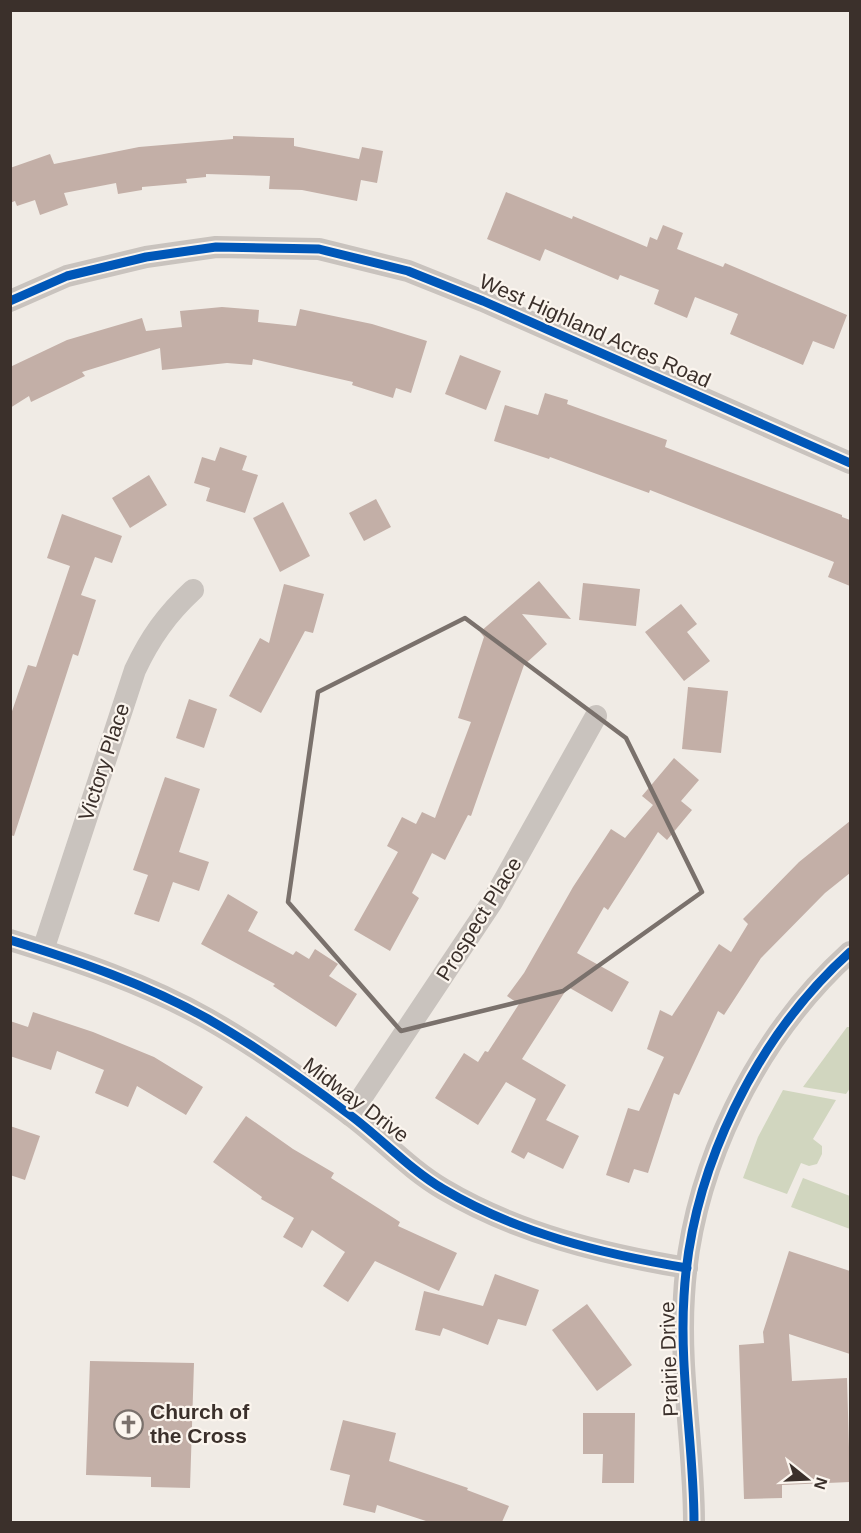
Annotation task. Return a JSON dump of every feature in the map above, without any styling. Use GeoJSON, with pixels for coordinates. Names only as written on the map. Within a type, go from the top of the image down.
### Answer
{"type":"FeatureCollection","features":[{"type":"Feature","properties":{"kind":"street","name":"West Highland Acres Road"},"geometry":{"type":"LineString","coordinates":[[10,301],[67,276],[146,256],[216,247],[320,249],[408,271],[483,301],[850,463]]}},
{"type":"Feature","properties":{"kind":"street","name":"Victory Place"},"geometry":{"type":"LineString","coordinates":[[43,950],[135,670],[152,636],[171,609],[193,590]]}},
{"type":"Feature","properties":{"kind":"street","name":"Prospect Place"},"geometry":{"type":"LineString","coordinates":[[350,1115],[492,902],[596,716]]}},
{"type":"Feature","properties":{"kind":"street","name":"Midway Drive"},"geometry":{"type":"LineString","coordinates":[[10,940],[136,984],[207,1018],[350,1115],[440,1187],[462,1200],[539,1233],[581,1247],[687,1268]]}},
{"type":"Feature","properties":{"kind":"street","name":"Prairie Drive"},"geometry":{"type":"LineString","coordinates":[[694,1522],[683,1319],[687,1268],[700,1200],[734,1109],[765,1056],[803,1002],[850,952]]}},
{"type":"Feature","properties":{"kind":"highlighted area"},"geometry":{"type":"Polygon","coordinates":[[[465,618],[626,738],[702,892],[563,991],[401,1031],[288,902],[318,692],[465,618]]]}},
{"type":"Feature","properties":{"kind":"green space"},"geometry":{"type":"Polygon","coordinates":[[[847,1027],[850,1027],[850,1088],[846,1094],[803,1087],[847,1027]]]}},
{"type":"Feature","properties":{"kind":"green space"},"geometry":{"type":"Polygon","coordinates":[[[783,1090],[836,1100],[813,1139],[822,1146],[822,1154],[817,1164],[809,1166],[801,1163],[787,1194],[743,1178],[758,1137],[783,1090]]]}},
{"type":"Feature","properties":{"kind":"green space"},"geometry":{"type":"Polygon","coordinates":[[[803,1178],[850,1196],[850,1229],[791,1207],[803,1178]]]}},
{"type":"Feature","properties":{"kind":"building"},"geometry":{"type":"Polygon","coordinates":[[[233,136],[294,138],[294,146],[359,159],[362,147],[383,151],[377,183],[361,180],[357,201],[302,190],[269,189],[270,176],[206,174],[206,177],[186,179],[187,183],[142,187],[142,190],[118,194],[116,183],[64,193],[68,205],[40,215],[35,200],[17,206],[15,201],[10,203],[10,168],[50,154],[54,164],[139,147],[233,139],[233,136]]]}},
{"type":"Feature","properties":{"kind":"building"},"geometry":{"type":"Polygon","coordinates":[[[506,192],[572,219],[573,216],[647,247],[650,237],[657,240],[663,225],[683,233],[677,249],[723,267],[725,263],[847,315],[834,349],[813,341],[803,365],[730,334],[738,314],[695,297],[687,318],[654,304],[659,290],[620,275],[618,280],[545,249],[540,261],[487,239],[506,192]]]}},
{"type":"Feature","properties":{"kind":"building"},"geometry":{"type":"Polygon","coordinates":[[[222,307],[259,310],[258,322],[296,326],[300,309],[372,324],[427,341],[411,393],[396,388],[393,398],[352,385],[353,382],[253,359],[252,365],[227,363],[162,370],[160,348],[82,372],[85,376],[31,402],[29,396],[10,408],[10,367],[67,340],[142,318],[146,331],[182,327],[180,311],[222,307]]]}},
{"type":"Feature","properties":{"kind":"building"},"geometry":{"type":"Polygon","coordinates":[[[460,355],[501,371],[486,410],[445,394],[460,355]]]}},
{"type":"Feature","properties":{"kind":"building"},"geometry":{"type":"Polygon","coordinates":[[[545,393],[568,400],[567,404],[667,440],[665,447],[850,520],[850,586],[828,577],[834,562],[650,490],[649,493],[550,457],[549,459],[494,441],[505,405],[538,415],[545,393]]]}},
{"type":"Feature","properties":{"kind":"building"},"geometry":{"type":"Polygon","coordinates":[[[220,447],[247,456],[242,470],[258,475],[245,513],[206,501],[210,488],[194,483],[202,457],[215,461],[220,447]]]}},
{"type":"Feature","properties":{"kind":"building"},"geometry":{"type":"Polygon","coordinates":[[[149,475],[167,505],[130,528],[112,498],[149,475]]]}},
{"type":"Feature","properties":{"kind":"building"},"geometry":{"type":"Polygon","coordinates":[[[376,499],[391,527],[364,541],[349,513],[376,499]]]}},
{"type":"Feature","properties":{"kind":"building"},"geometry":{"type":"Polygon","coordinates":[[[283,502],[310,556],[280,572],[253,518],[283,502]]]}},
{"type":"Feature","properties":{"kind":"building"},"geometry":{"type":"Polygon","coordinates":[[[62,514],[122,536],[112,563],[95,557],[81,595],[96,600],[78,656],[73,654],[14,836],[10,835],[10,717],[28,665],[36,667],[70,566],[47,558],[62,514]]]}},
{"type":"Feature","properties":{"kind":"building"},"geometry":{"type":"Polygon","coordinates":[[[539,581],[571,619],[522,614],[547,644],[524,665],[471,816],[468,815],[445,860],[432,853],[412,893],[419,898],[390,951],[354,930],[398,852],[387,846],[402,817],[416,824],[422,812],[435,818],[471,722],[458,718],[484,637],[480,632],[539,581]]]}},
{"type":"Feature","properties":{"kind":"building"},"geometry":{"type":"Polygon","coordinates":[[[583,583],[640,589],[636,626],[579,620],[583,583]]]}},
{"type":"Feature","properties":{"kind":"building"},"geometry":{"type":"Polygon","coordinates":[[[284,584],[324,594],[313,633],[305,631],[261,713],[229,696],[260,638],[269,643],[284,584]]]}},
{"type":"Feature","properties":{"kind":"building"},"geometry":{"type":"Polygon","coordinates":[[[681,604],[697,624],[687,632],[710,661],[684,681],[645,632],[681,604]]]}},
{"type":"Feature","properties":{"kind":"building"},"geometry":{"type":"Polygon","coordinates":[[[688,687],[728,691],[721,753],[682,749],[688,687]]]}},
{"type":"Feature","properties":{"kind":"building"},"geometry":{"type":"Polygon","coordinates":[[[189,699],[217,709],[204,748],[176,738],[189,699]]]}},
{"type":"Feature","properties":{"kind":"building"},"geometry":{"type":"Polygon","coordinates":[[[674,758],[699,780],[681,801],[692,810],[667,840],[658,832],[608,910],[604,907],[577,953],[629,982],[612,1012],[568,987],[522,1059],[566,1085],[546,1120],[579,1136],[563,1169],[528,1152],[524,1159],[511,1152],[536,1099],[506,1082],[478,1125],[435,1098],[464,1053],[478,1062],[485,1051],[488,1052],[519,1004],[507,996],[524,973],[573,887],[611,829],[625,838],[653,805],[642,796],[674,758]]]}},
{"type":"Feature","properties":{"kind":"building"},"geometry":{"type":"Polygon","coordinates":[[[165,777],[200,789],[179,852],[209,862],[199,891],[173,882],[159,922],[134,914],[148,875],[133,870],[165,777]]]}},
{"type":"Feature","properties":{"kind":"building"},"geometry":{"type":"Polygon","coordinates":[[[850,821],[850,873],[825,893],[761,958],[724,1015],[718,1011],[679,1095],[674,1093],[648,1173],[634,1169],[629,1183],[606,1175],[628,1108],[639,1111],[664,1057],[647,1049],[660,1010],[672,1016],[719,944],[731,952],[748,924],[743,919],[799,862],[850,821]]]}},
{"type":"Feature","properties":{"kind":"building"},"geometry":{"type":"Polygon","coordinates":[[[228,894],[258,912],[248,931],[293,955],[296,951],[309,959],[315,949],[338,964],[329,976],[357,994],[336,1027],[273,986],[275,984],[201,944],[228,894]]]}},
{"type":"Feature","properties":{"kind":"building"},"geometry":{"type":"Polygon","coordinates":[[[33,1012],[93,1032],[154,1057],[203,1087],[186,1115],[137,1086],[128,1107],[95,1093],[104,1070],[57,1051],[51,1070],[10,1056],[10,1021],[28,1027],[33,1012]]]}},
{"type":"Feature","properties":{"kind":"building"},"geometry":{"type":"Polygon","coordinates":[[[246,1116],[293,1149],[334,1173],[331,1178],[400,1222],[398,1226],[457,1253],[439,1291],[375,1261],[348,1302],[323,1286],[345,1252],[312,1230],[302,1248],[283,1237],[294,1218],[261,1199],[262,1197],[213,1162],[246,1116]]]}},
{"type":"Feature","properties":{"kind":"building"},"geometry":{"type":"Polygon","coordinates":[[[10,1126],[40,1136],[25,1180],[10,1175],[10,1126]]]}},
{"type":"Feature","properties":{"kind":"building"},"geometry":{"type":"Polygon","coordinates":[[[789,1251],[850,1271],[850,1354],[789,1334],[792,1381],[847,1378],[850,1482],[782,1485],[782,1498],[744,1499],[739,1345],[764,1343],[763,1332],[789,1251]]]}},
{"type":"Feature","properties":{"kind":"building"},"geometry":{"type":"Polygon","coordinates":[[[495,1274],[539,1290],[526,1326],[498,1319],[488,1345],[443,1328],[440,1336],[415,1330],[424,1291],[483,1306],[495,1274]]]}},
{"type":"Feature","properties":{"kind":"building"},"geometry":{"type":"Polygon","coordinates":[[[587,1304],[632,1365],[597,1391],[552,1330],[587,1304]]]}},
{"type":"Feature","properties":{"kind":"building"},"geometry":{"type":"Polygon","coordinates":[[[90,1361],[194,1363],[190,1488],[151,1487],[151,1477],[86,1475],[90,1361]]]}},
{"type":"Feature","properties":{"kind":"building"},"geometry":{"type":"Polygon","coordinates":[[[583,1413],[635,1413],[634,1483],[602,1483],[603,1454],[583,1454],[583,1413]]]}},
{"type":"Feature","properties":{"kind":"building"},"geometry":{"type":"Polygon","coordinates":[[[343,1420],[396,1433],[389,1461],[468,1488],[467,1490],[509,1506],[502,1522],[429,1522],[377,1505],[375,1513],[343,1505],[350,1475],[330,1470],[343,1420]]]}},
{"type":"Feature","properties":{"kind":"cycle path"},"geometry":{"type":"LineString","coordinates":[[10,301],[67,276],[146,257],[216,247],[319,249],[408,271],[483,301],[850,463]]}},
{"type":"Feature","properties":{"kind":"cycle path"},"geometry":{"type":"LineString","coordinates":[[10,940],[111,974],[208,1019],[298,1077],[362,1124],[418,1172],[471,1204],[500,1218],[561,1240],[623,1256],[687,1268]]}},
{"type":"Feature","properties":{"kind":"cycle path"},"geometry":{"type":"LineString","coordinates":[[694,1522],[683,1324],[689,1248],[700,1201],[715,1154],[734,1108],[758,1065],[785,1024],[816,986],[850,952]]}},
{"type":"Feature","properties":{"kind":"place","name":"Church of the Cross"},"geometry":{"type":"Point","coordinates":[129,1424]}}]}
